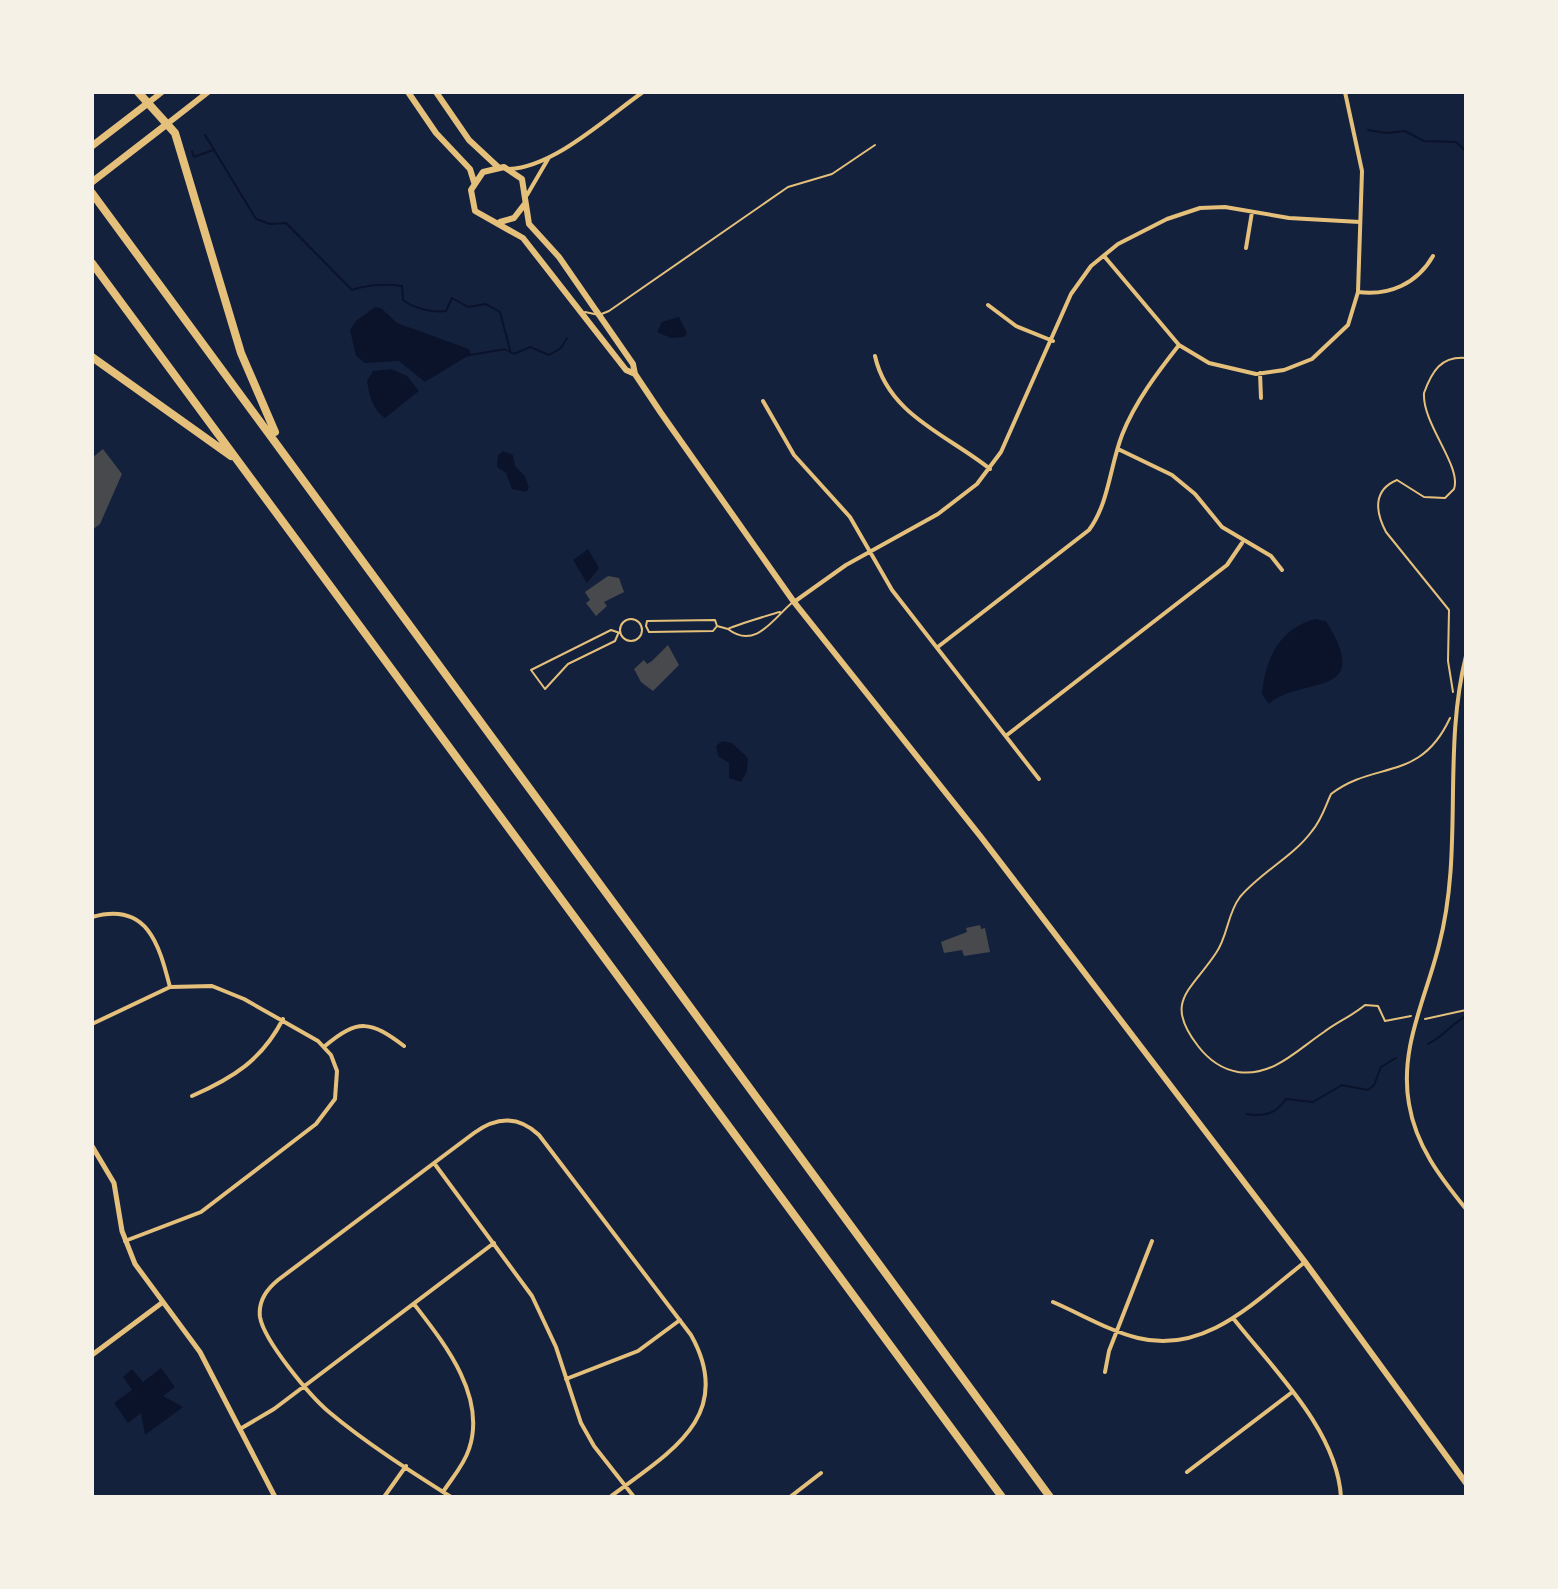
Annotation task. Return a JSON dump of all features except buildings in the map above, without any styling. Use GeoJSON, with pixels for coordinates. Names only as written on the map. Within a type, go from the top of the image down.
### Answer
{"type":"FeatureCollection","features":[{"type":"Feature","properties":{"kind":"highway"},"geometry":{"type":"LineString","coordinates":[[138,92],[175,133],[241,353],[281,448]]}},
{"type":"Feature","properties":{"kind":"highway"},"geometry":{"type":"LineString","coordinates":[[92,193],[1050,1497]]}},
{"type":"Feature","properties":{"kind":"highway"},"geometry":{"type":"LineString","coordinates":[[92,263],[1002,1497]]}},
{"type":"Feature","properties":{"kind":"highway"},"geometry":{"type":"LineString","coordinates":[[92,357],[237,460]]}},
{"type":"Feature","properties":{"kind":"main road"},"geometry":{"type":"LineString","coordinates":[[92,146],[162,92]]}},
{"type":"Feature","properties":{"kind":"main road"},"geometry":{"type":"LineString","coordinates":[[92,182],[208,92]]}},
{"type":"Feature","properties":{"kind":"main road"},"geometry":{"type":"LineString","coordinates":[[408,92],[436,133],[470,169],[474,182],[471,201],[475,211],[483,218],[500,222],[527,243],[626,370],[635,374]]}},
{"type":"Feature","properties":{"kind":"main road"},"geometry":{"type":"LineString","coordinates":[[436,92],[469,140],[498,167]]}},
{"type":"Feature","properties":{"kind":"main road"},"geometry":{"type":"LineString","coordinates":[[474,182],[483,172],[498,167],[508,169],[522,179],[529,224],[559,257],[633,364],[635,374],[794,602],[981,837],[1305,1262],[1466,1483]]}},
{"type":"Feature","properties":{"kind":"main road"},"geometry":{"type":"LineString","coordinates":[[500,222],[514,218],[526,198]]}},
{"type":"Feature","properties":{"kind":"street"},"geometry":{"type":"LineString","coordinates":[[508,169],[532,166],[550,157],[643,92]]}},
{"type":"Feature","properties":{"kind":"street"},"geometry":{"type":"LineString","coordinates":[[1104,255],[1179,345],[1209,363],[1240,372],[1260,373],[1298,365],[1329,346],[1348,325],[1358,292],[1360,155],[1345,92]]}},
{"type":"Feature","properties":{"kind":"street"},"geometry":{"type":"LineString","coordinates":[[526,198],[536,174],[550,157]]}},
{"type":"Feature","properties":{"kind":"street"},"geometry":{"type":"LineString","coordinates":[[794,602],[870,551],[938,514],[964,495],[990,469],[1053,341],[1071,294],[1091,266],[1118,244],[1183,212],[1225,207],[1360,222]]}},
{"type":"Feature","properties":{"kind":"street"},"geometry":{"type":"LineString","coordinates":[[1246,248],[1252,212]]}},
{"type":"Feature","properties":{"kind":"street"},"geometry":{"type":"LineString","coordinates":[[1358,292],[1393,290],[1420,274],[1433,256]]}},
{"type":"Feature","properties":{"kind":"street"},"geometry":{"type":"LineString","coordinates":[[988,305],[1016,326],[1053,341]]}},
{"type":"Feature","properties":{"kind":"street"},"geometry":{"type":"LineString","coordinates":[[938,646],[1089,530],[1101,510],[1118,449],[1135,409],[1179,345]]}},
{"type":"Feature","properties":{"kind":"street"},"geometry":{"type":"LineString","coordinates":[[875,356],[884,379],[911,415],[990,469]]}},
{"type":"Feature","properties":{"kind":"street"},"geometry":{"type":"LineString","coordinates":[[1260,373],[1261,398]]}},
{"type":"Feature","properties":{"kind":"street"},"geometry":{"type":"LineString","coordinates":[[763,401],[794,455],[845,509],[892,590],[1039,779]]}},
{"type":"Feature","properties":{"kind":"street"},"geometry":{"type":"LineString","coordinates":[[1118,449],[1172,475],[1195,494],[1222,527],[1242,543],[1271,556],[1282,570]]}},
{"type":"Feature","properties":{"kind":"street"},"geometry":{"type":"LineString","coordinates":[[1007,735],[1227,565],[1242,543]]}},
{"type":"Feature","properties":{"kind":"street"},"geometry":{"type":"LineString","coordinates":[[1466,656],[1453,736],[1453,842],[1446,912],[1407,1060],[1409,1105],[1422,1146],[1466,1209]]}},
{"type":"Feature","properties":{"kind":"street"},"geometry":{"type":"LineString","coordinates":[[92,917],[119,914],[145,927],[159,945],[170,987]]}},
{"type":"Feature","properties":{"kind":"street"},"geometry":{"type":"LineString","coordinates":[[92,1024],[170,987],[188,984],[216,987],[283,1019],[325,1046],[337,1071],[338,1088],[333,1105],[322,1119],[201,1212],[125,1241]]}},
{"type":"Feature","properties":{"kind":"street"},"geometry":{"type":"LineString","coordinates":[[192,1096],[247,1066],[270,1043],[283,1019]]}},
{"type":"Feature","properties":{"kind":"street"},"geometry":{"type":"LineString","coordinates":[[325,1046],[349,1029],[361,1025],[378,1028],[404,1046]]}},
{"type":"Feature","properties":{"kind":"street"},"geometry":{"type":"LineString","coordinates":[[451,1497],[330,1414],[266,1333],[260,1312],[266,1292],[434,1163],[493,1121],[511,1120],[530,1127],[680,1320],[696,1343],[705,1366],[704,1403],[696,1424],[680,1443],[610,1497]]}},
{"type":"Feature","properties":{"kind":"street"},"geometry":{"type":"LineString","coordinates":[[92,1146],[115,1189],[125,1241],[135,1264],[200,1352],[275,1497]]}},
{"type":"Feature","properties":{"kind":"street"},"geometry":{"type":"LineString","coordinates":[[434,1163],[540,1310],[572,1401],[594,1446],[634,1497]]}},
{"type":"Feature","properties":{"kind":"street"},"geometry":{"type":"LineString","coordinates":[[1455,1195],[1466,1199]]}},
{"type":"Feature","properties":{"kind":"street"},"geometry":{"type":"LineString","coordinates":[[1105,1372],[1117,1331],[1152,1241]]}},
{"type":"Feature","properties":{"kind":"street"},"geometry":{"type":"LineString","coordinates":[[240,1429],[305,1385],[494,1243]]}},
{"type":"Feature","properties":{"kind":"street"},"geometry":{"type":"LineString","coordinates":[[1053,1302],[1117,1331],[1152,1341],[1175,1341],[1211,1332],[1305,1262]]}},
{"type":"Feature","properties":{"kind":"street"},"geometry":{"type":"LineString","coordinates":[[92,1355],[163,1302]]}},
{"type":"Feature","properties":{"kind":"street"},"geometry":{"type":"LineString","coordinates":[[414,1304],[455,1360],[471,1409],[469,1449],[443,1492]]}},
{"type":"Feature","properties":{"kind":"street"},"geometry":{"type":"LineString","coordinates":[[1233,1318],[1329,1446],[1338,1472],[1341,1497]]}},
{"type":"Feature","properties":{"kind":"street"},"geometry":{"type":"LineString","coordinates":[[566,1379],[638,1351],[680,1320]]}},
{"type":"Feature","properties":{"kind":"street"},"geometry":{"type":"LineString","coordinates":[[1187,1472],[1291,1393]]}},
{"type":"Feature","properties":{"kind":"street"},"geometry":{"type":"LineString","coordinates":[[384,1497],[406,1466]]}},
{"type":"Feature","properties":{"kind":"street"},"geometry":{"type":"LineString","coordinates":[[790,1497],[821,1473]]}},
{"type":"Feature","properties":{"kind":"lane"},"geometry":{"type":"LineString","coordinates":[[580,311],[599,315],[788,187],[832,174],[875,145]]}},
{"type":"Feature","properties":{"kind":"lane"},"geometry":{"type":"LineString","coordinates":[[728,629],[737,624],[759,621],[794,602]]}},
{"type":"Feature","properties":{"kind":"lane"},"geometry":{"type":"LineString","coordinates":[[717,626],[747,636],[762,632],[776,622],[780,612]]}},
{"type":"Feature","properties":{"kind":"lane"},"geometry":{"type":"LineString","coordinates":[[717,626],[713,631],[649,632],[644,626],[636,619],[629,618],[620,625],[619,633],[615,641],[568,664],[545,689],[531,670],[611,630],[619,633],[632,641],[642,635],[644,626],[647,621],[681,618],[715,620],[717,626]]}},
{"type":"Feature","properties":{"kind":"path"},"geometry":{"type":"LineString","coordinates":[[1453,698],[1448,661],[1449,610],[1386,532],[1380,520],[1377,499],[1388,484],[1397,480],[1424,497],[1445,498],[1454,489],[1453,473],[1432,432],[1423,399],[1431,377],[1443,361],[1466,358]]}},
{"type":"Feature","properties":{"kind":"path"},"geometry":{"type":"LineString","coordinates":[[1451,713],[1434,742],[1415,760],[1393,772],[1345,784],[1331,794],[1328,807],[1312,832],[1265,870],[1239,898],[1231,910],[1219,948],[1186,992],[1180,1006],[1181,1022],[1201,1051],[1219,1066],[1241,1072],[1281,1063],[1365,1005],[1378,1006],[1385,1021],[1466,1010]]}},
{"type":"Feature","properties":{"kind":"water"},"geometry":{"type":"Polygon","coordinates":[[[375,307],[381,308],[397,323],[469,349],[471,354],[425,382],[399,361],[365,363],[356,356],[350,330],[356,321],[375,307]]]}},
{"type":"Feature","properties":{"kind":"water"},"geometry":{"type":"Polygon","coordinates":[[[679,317],[687,333],[684,337],[671,338],[657,332],[662,322],[679,317]]]}},
{"type":"Feature","properties":{"kind":"water"},"geometry":{"type":"Polygon","coordinates":[[[391,369],[407,376],[419,391],[385,418],[370,397],[367,381],[373,371],[391,369]]]}},
{"type":"Feature","properties":{"kind":"water"},"geometry":{"type":"Polygon","coordinates":[[[503,451],[513,455],[515,466],[525,476],[529,488],[526,492],[512,489],[506,473],[497,467],[498,455],[503,451]]]}},
{"type":"Feature","properties":{"kind":"water"},"geometry":{"type":"Polygon","coordinates":[[[588,549],[599,568],[587,583],[573,560],[588,549]]]}},
{"type":"Feature","properties":{"kind":"water"},"geometry":{"type":"Polygon","coordinates":[[[1315,619],[1326,621],[1339,646],[1342,663],[1338,674],[1328,681],[1283,695],[1269,704],[1262,694],[1266,669],[1276,647],[1292,630],[1315,619]]]}},
{"type":"Feature","properties":{"kind":"water"},"geometry":{"type":"Polygon","coordinates":[[[722,741],[732,743],[748,758],[747,771],[741,782],[729,778],[729,763],[718,756],[716,746],[722,741]]]}},
{"type":"Feature","properties":{"kind":"water"},"geometry":{"type":"Polygon","coordinates":[[[161,1368],[175,1387],[163,1396],[183,1407],[145,1435],[141,1413],[128,1423],[114,1403],[132,1390],[123,1377],[132,1369],[143,1382],[161,1368]]]}},
{"type":"Feature","properties":{"kind":"waterway"},"geometry":{"type":"LineString","coordinates":[[1368,130],[1387,133],[1405,131],[1424,141],[1456,142],[1466,151]]}},
{"type":"Feature","properties":{"kind":"waterway"},"geometry":{"type":"LineString","coordinates":[[205,135],[256,219],[270,224],[286,223],[352,290],[377,285],[402,286],[403,300],[418,308],[435,311],[446,311],[452,298],[468,307],[486,304],[500,312],[510,350]]}},
{"type":"Feature","properties":{"kind":"waterway"},"geometry":{"type":"LineString","coordinates":[[192,151],[194,157],[213,150]]}},
{"type":"Feature","properties":{"kind":"waterway"},"geometry":{"type":"LineString","coordinates":[[465,356],[505,349],[514,354],[530,347],[549,355],[561,348],[567,338]]}},
{"type":"Feature","properties":{"kind":"waterway"},"geometry":{"type":"LineString","coordinates":[[1428,1044],[1466,1016]]}},
{"type":"Feature","properties":{"kind":"waterway"},"geometry":{"type":"LineString","coordinates":[[1247,1114],[1269,1113],[1286,1099],[1313,1102],[1342,1085],[1368,1090],[1374,1085],[1381,1067],[1396,1058]]}}]}
